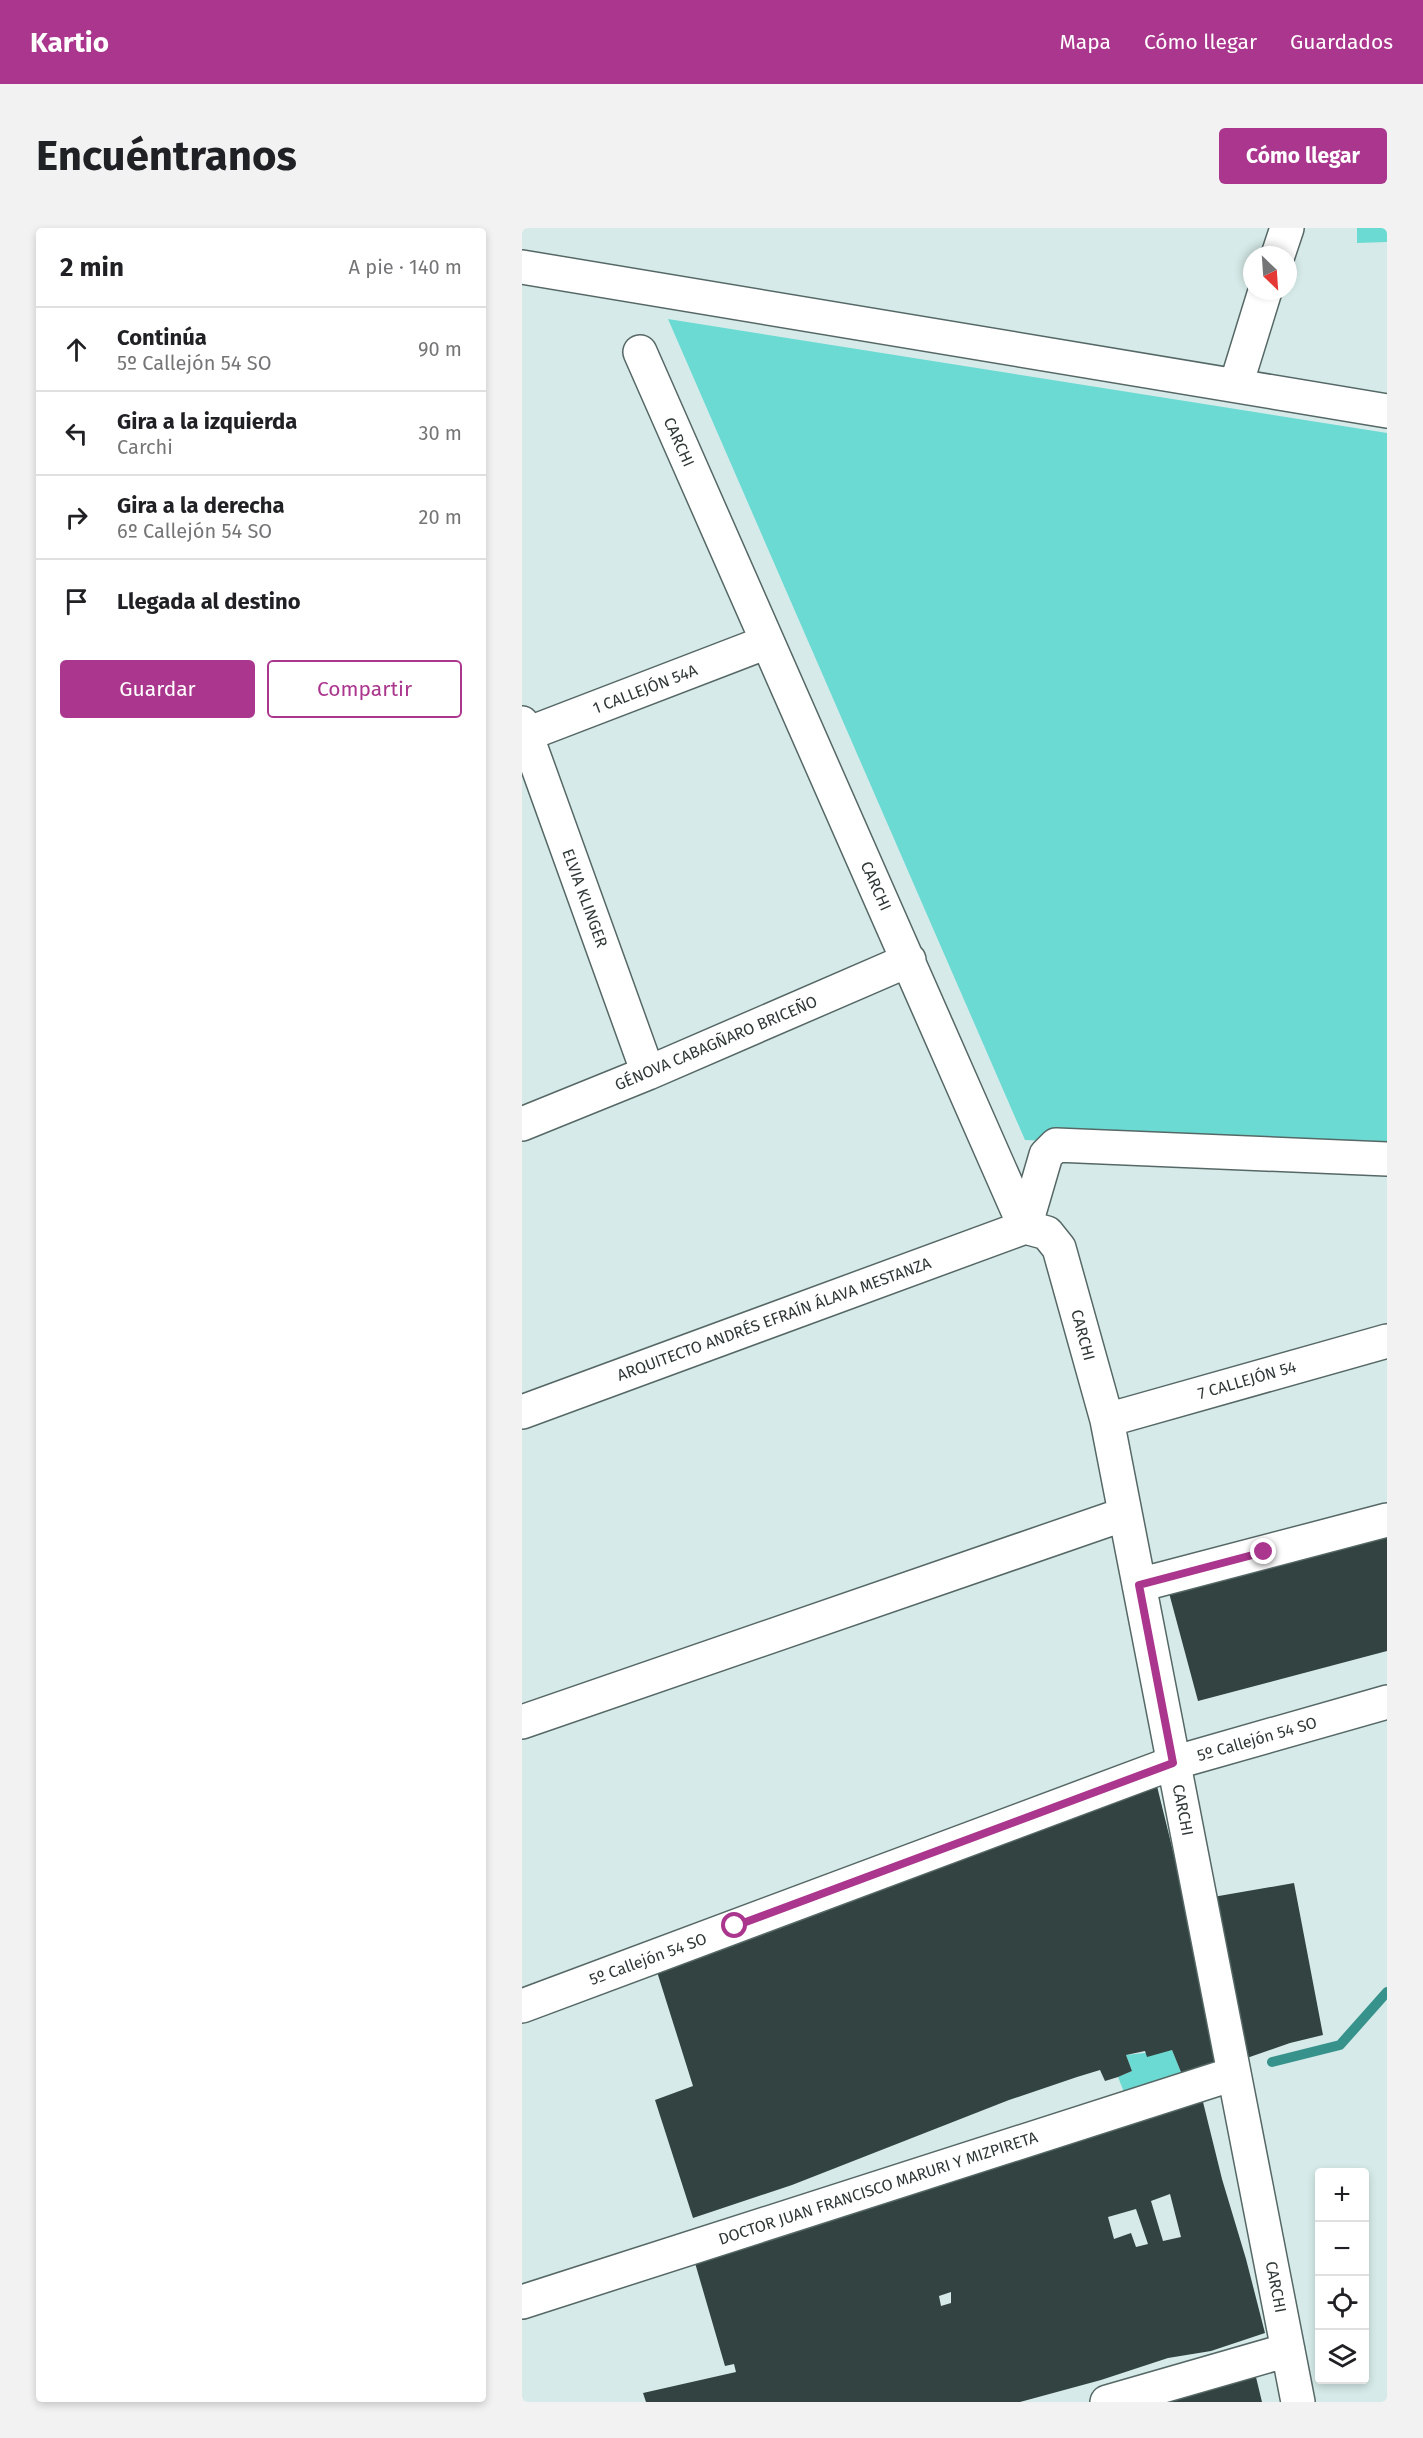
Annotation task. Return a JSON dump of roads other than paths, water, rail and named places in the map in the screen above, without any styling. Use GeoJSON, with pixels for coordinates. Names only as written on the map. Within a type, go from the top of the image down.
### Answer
{"type":"FeatureCollection","features":[{"type":"Feature","properties":{"kind":"street"},"geometry":{"type":"LineString","coordinates":[[1281,246],[1287,228]]}},
{"type":"Feature","properties":{"kind":"street"},"geometry":{"type":"LineString","coordinates":[[522,267],[1387,411]]}},
{"type":"Feature","properties":{"kind":"street"},"geometry":{"type":"LineString","coordinates":[[1236,385],[1262,300]]}},
{"type":"Feature","properties":{"kind":"street","name":"CARCHI"},"geometry":{"type":"LineString","coordinates":[[640,352],[1025,1227],[1047,1233],[1059,1248],[1107,1420],[1298,2402]]}},
{"type":"Feature","properties":{"kind":"street","name":"1 CALLEJÓN 54A"},"geometry":{"type":"LineString","coordinates":[[523,731],[767,642]]}},
{"type":"Feature","properties":{"kind":"street","name":"ELVIA KLINGER"},"geometry":{"type":"LineString","coordinates":[[523,731],[648,1074]]}},
{"type":"Feature","properties":{"kind":"street","name":"GÉNOVA CABAGÑARO BRICEÑO"},"geometry":{"type":"LineString","coordinates":[[522,1124],[648,1074],[909,960]]}},
{"type":"Feature","properties":{"kind":"street"},"geometry":{"type":"LineString","coordinates":[[1025,1227],[1046,1155],[1056,1145],[1387,1159]]}},
{"type":"Feature","properties":{"kind":"street","name":"ARQUITECTO ANDRÉS EFRAÍN ÁLAVA MESTANZA"},"geometry":{"type":"LineString","coordinates":[[522,1412],[1025,1227]]}},
{"type":"Feature","properties":{"kind":"street","name":"7 CALLEJÓN 54"},"geometry":{"type":"LineString","coordinates":[[1107,1420],[1387,1341]]}},
{"type":"Feature","properties":{"kind":"street"},"geometry":{"type":"LineString","coordinates":[[522,1722],[1125,1514]]}},
{"type":"Feature","properties":{"kind":"street"},"geometry":{"type":"LineString","coordinates":[[1139,1585],[1387,1520]]}},
{"type":"Feature","properties":{"kind":"street","name":"5º Callejón 54 SO"},"geometry":{"type":"LineString","coordinates":[[522,2006],[1173,1763],[1387,1702]]}},
{"type":"Feature","properties":{"kind":"street","name":"DOCTOR JUAN FRANCISCO MARURI Y MIZPIRETA"},"geometry":{"type":"LineString","coordinates":[[522,2302],[1233,2074]]}},
{"type":"Feature","properties":{"kind":"street"},"geometry":{"type":"LineString","coordinates":[[1107,2402],[1288,2349]]}},
{"type":"Feature","properties":{"kind":"waterway"},"geometry":{"type":"LineString","coordinates":[[1272,2062],[1340,2045],[1387,1992]]}}]}
